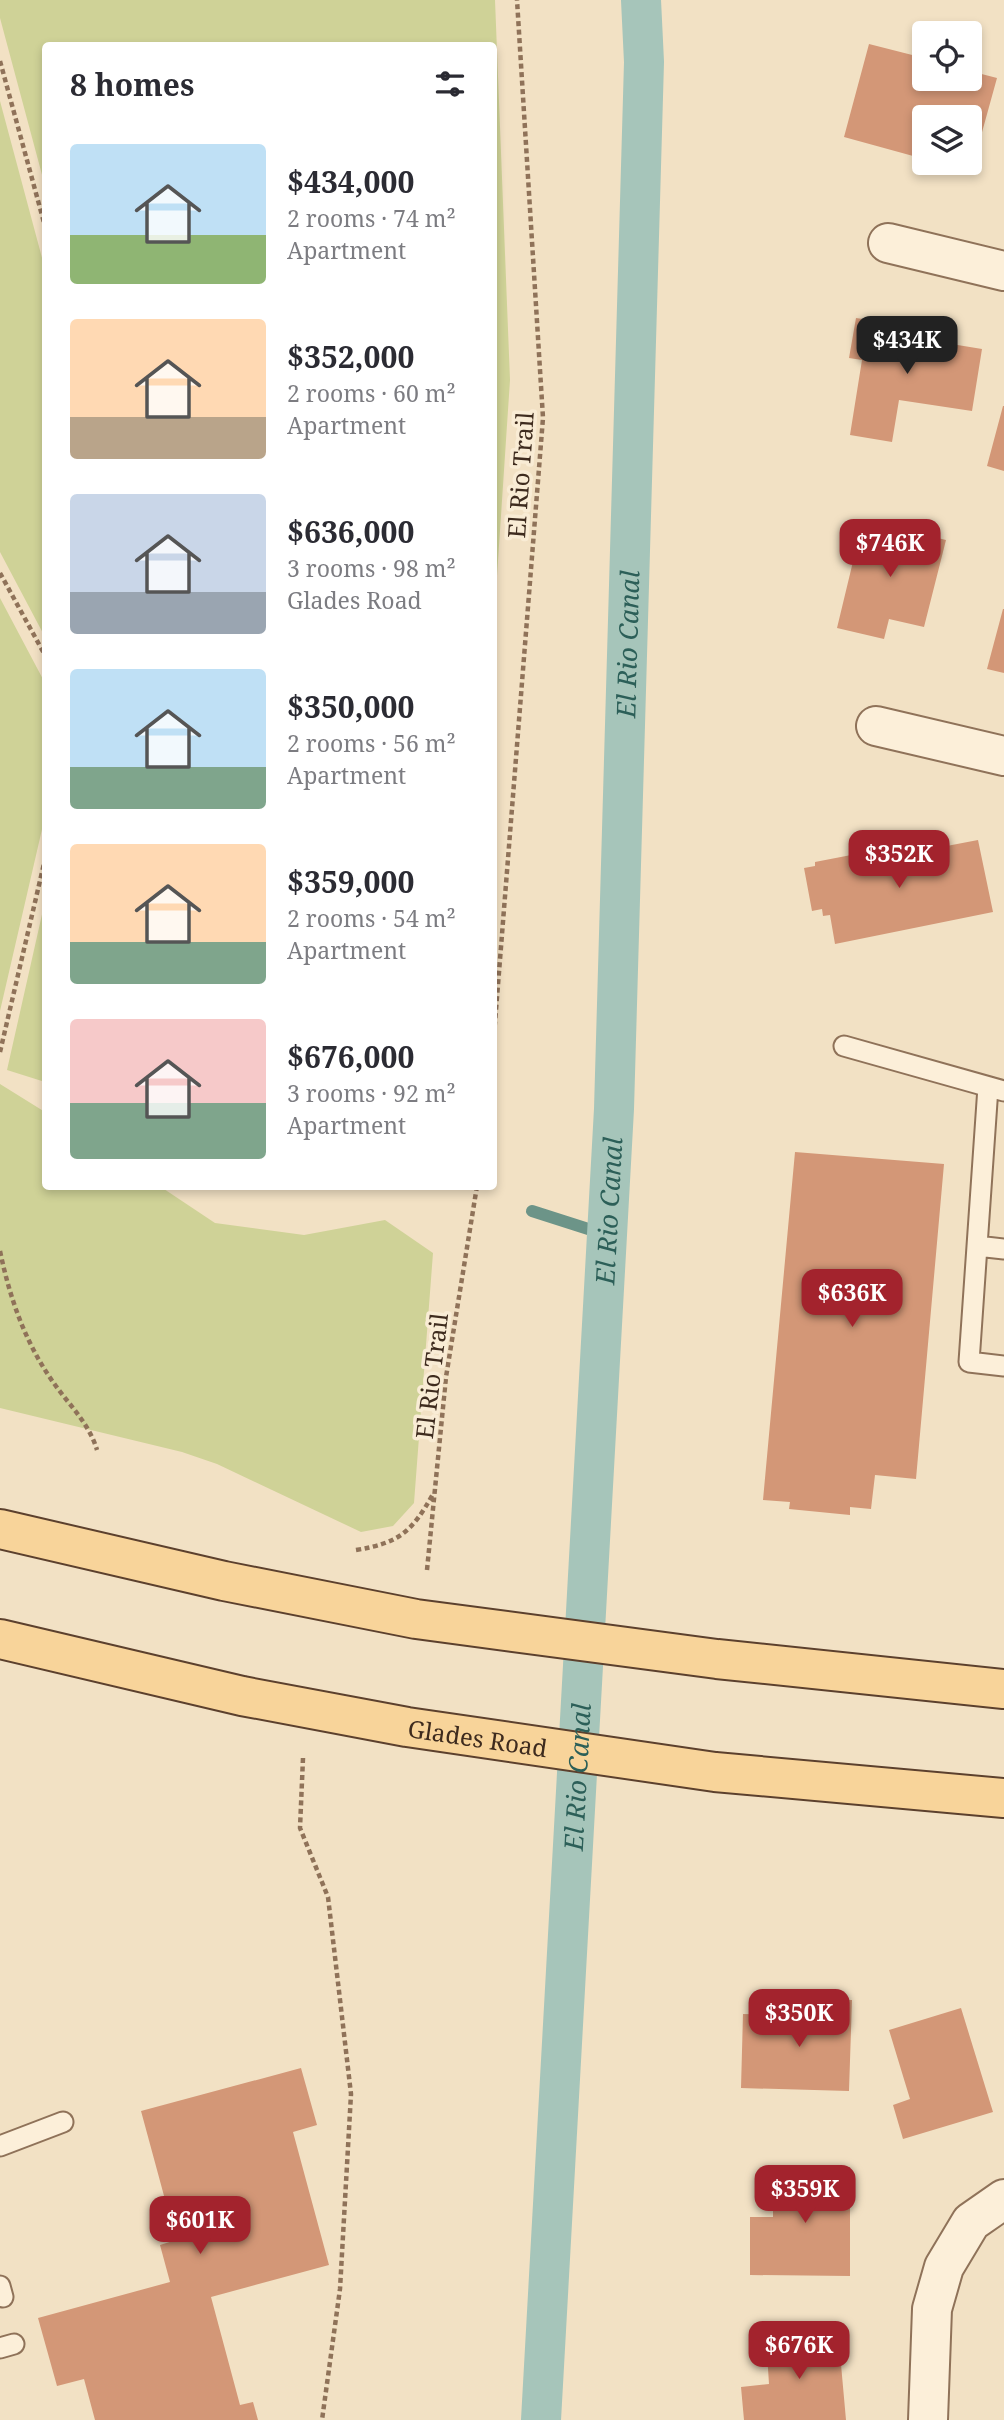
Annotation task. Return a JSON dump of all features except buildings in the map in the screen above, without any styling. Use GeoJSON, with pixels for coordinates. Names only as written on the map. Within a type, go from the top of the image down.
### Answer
{"type":"FeatureCollection","features":[{"type":"Feature","properties":{"kind":"main road"},"geometry":{"type":"LineString","coordinates":[[0,1529],[224,1581],[416,1619],[718,1659],[1004,1689]]}},
{"type":"Feature","properties":{"kind":"main road","name":"Glades Road"},"geometry":{"type":"LineString","coordinates":[[0,1639],[242,1696],[407,1727],[715,1772],[1004,1798]]}},
{"type":"Feature","properties":{"kind":"street"},"geometry":{"type":"LineString","coordinates":[[888,243],[1004,271]]}},
{"type":"Feature","properties":{"kind":"street"},"geometry":{"type":"LineString","coordinates":[[877,726],[1004,757]]}},
{"type":"Feature","properties":{"kind":"street"},"geometry":{"type":"LineString","coordinates":[[928,2420],[932,2309],[944,2267],[971,2222],[1004,2199]]}},
{"type":"Feature","properties":{"kind":"lane"},"geometry":{"type":"LineString","coordinates":[[844,1046],[996,1089],[977,1246],[969,1362],[1004,1366]]}},
{"type":"Feature","properties":{"kind":"lane"},"geometry":{"type":"LineString","coordinates":[[977,1246],[1004,1249]]}},
{"type":"Feature","properties":{"kind":"lane"},"geometry":{"type":"LineString","coordinates":[[0,2146],[63,2122]]}},
{"type":"Feature","properties":{"kind":"path","name":"El Rio Trail"},"geometry":{"type":"LineString","coordinates":[[497,997],[543,418],[517,0]]}},
{"type":"Feature","properties":{"kind":"path"},"geometry":{"type":"LineString","coordinates":[[0,61],[42,215]]}},
{"type":"Feature","properties":{"kind":"path"},"geometry":{"type":"LineString","coordinates":[[0,573],[42,650]]}},
{"type":"Feature","properties":{"kind":"path"},"geometry":{"type":"LineString","coordinates":[[0,1052],[42,872]]}},
{"type":"Feature","properties":{"kind":"path","name":"El Rio Trail"},"geometry":{"type":"LineString","coordinates":[[426,1570],[446,1377],[476,1190]]}},
{"type":"Feature","properties":{"kind":"path"},"geometry":{"type":"LineString","coordinates":[[0,1251],[21,1328],[52,1381],[91,1431],[97,1450]]}},
{"type":"Feature","properties":{"kind":"path"},"geometry":{"type":"LineString","coordinates":[[356,1550],[390,1543],[410,1530],[435,1490]]}},
{"type":"Feature","properties":{"kind":"path"},"geometry":{"type":"LineString","coordinates":[[303,1758],[300,1828],[328,1897],[351,2095],[340,2289],[322,2420]]}},
{"type":"Feature","properties":{"kind":"green space"},"geometry":{"type":"Polygon","coordinates":[[[0,0],[495,0],[497,42],[42,42],[42,175],[0,18],[0,0]]]}},
{"type":"Feature","properties":{"kind":"green space"},"geometry":{"type":"Polygon","coordinates":[[[497,51],[510,380],[497,576],[497,51]]]}},
{"type":"Feature","properties":{"kind":"green space"},"geometry":{"type":"Polygon","coordinates":[[[0,101],[42,258],[42,631],[0,552],[0,101]]]}},
{"type":"Feature","properties":{"kind":"green space"},"geometry":{"type":"Polygon","coordinates":[[[0,598],[42,677],[42,829],[0,1011],[0,598]]]}},
{"type":"Feature","properties":{"kind":"green space"},"geometry":{"type":"Polygon","coordinates":[[[42,914],[42,1081],[7,1070],[42,914]]]}},
{"type":"Feature","properties":{"kind":"green space"},"geometry":{"type":"Polygon","coordinates":[[[0,1084],[42,1110],[42,1190],[166,1190],[215,1223],[304,1235],[385,1220],[433,1253],[414,1503],[393,1526],[361,1532],[217,1464],[182,1452],[0,1408],[0,1084]]]}},
{"type":"Feature","properties":{"kind":"waterway","name":"El Rio Canal"},"geometry":{"type":"LineString","coordinates":[[541,2420],[614,1109],[644,62],[641,0]]}},
{"type":"Feature","properties":{"kind":"waterway"},"geometry":{"type":"LineString","coordinates":[[532,1211],[607,1235]]}}]}
